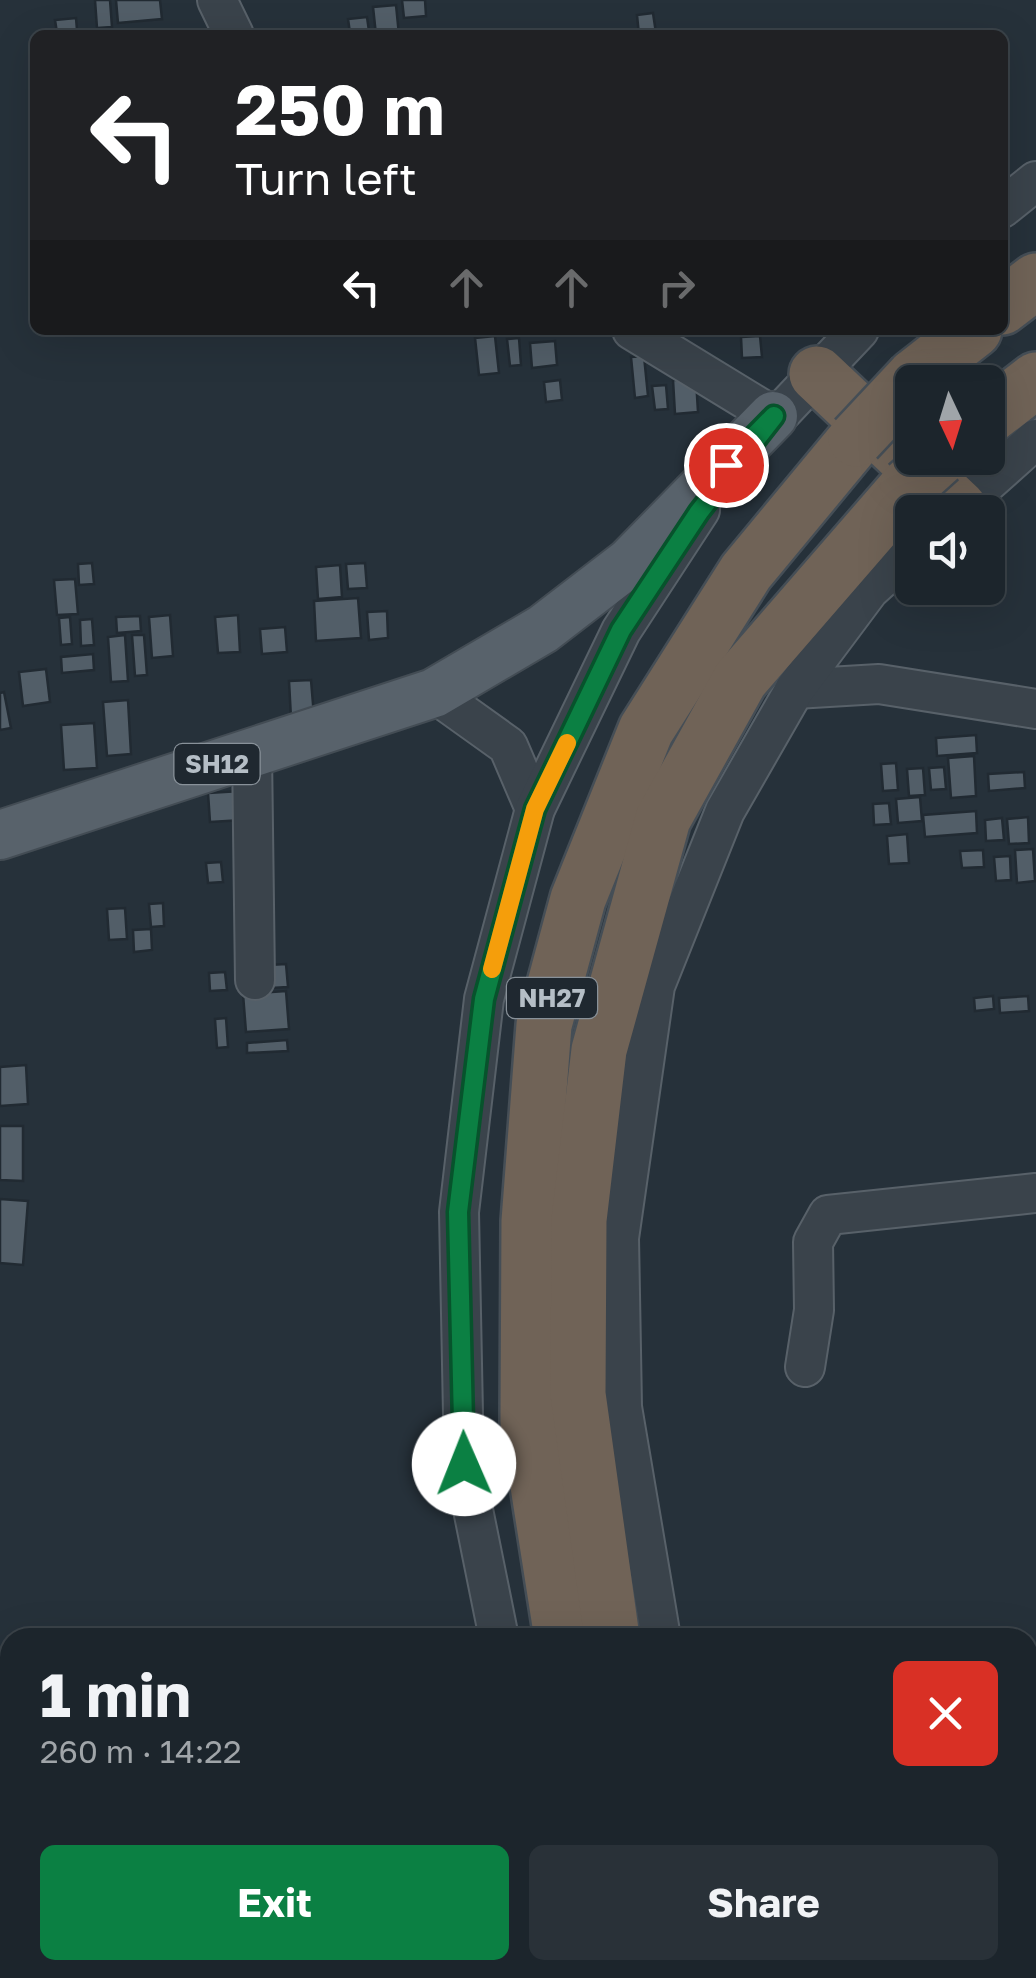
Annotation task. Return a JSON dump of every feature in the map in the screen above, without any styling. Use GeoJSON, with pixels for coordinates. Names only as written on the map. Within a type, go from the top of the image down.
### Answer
{"type":"FeatureCollection","features":[{"type":"Feature","properties":{"kind":"highway"},"geometry":{"type":"LineString","coordinates":[[1008,302],[1036,281]]}},
{"type":"Feature","properties":{"kind":"highway","name":"NH27"},"geometry":{"type":"LineString","coordinates":[[560,1628],[528,1422],[529,1221],[544,1025],[578,899],[646,730],[746,572],[856,439],[914,377],[968,335]]}},
{"type":"Feature","properties":{"kind":"highway"},"geometry":{"type":"LineString","coordinates":[[817,374],[940,491]]}},
{"type":"Feature","properties":{"kind":"highway"},"geometry":{"type":"LineString","coordinates":[[1005,404],[1036,380]]}},
{"type":"Feature","properties":{"kind":"highway","name":"NH27"},"geometry":{"type":"LineString","coordinates":[[611,1628],[578,1394],[579,1220],[599,1050],[663,820],[740,680],[940,491]]}},
{"type":"Feature","properties":{"kind":"main road"},"geometry":{"type":"LineString","coordinates":[[434,693],[544,629],[630,562],[774,416]]}},
{"type":"Feature","properties":{"kind":"main road","name":"SH12"},"geometry":{"type":"LineString","coordinates":[[0,835],[434,693]]}},
{"type":"Feature","properties":{"kind":"street"},"geometry":{"type":"LineString","coordinates":[[217,0],[232,30]]}},
{"type":"Feature","properties":{"kind":"street"},"geometry":{"type":"LineString","coordinates":[[1008,203],[1036,181]]}},
{"type":"Feature","properties":{"kind":"street"},"geometry":{"type":"LineString","coordinates":[[640,335],[774,416]]}},
{"type":"Feature","properties":{"kind":"street"},"geometry":{"type":"LineString","coordinates":[[497,1628],[464,1464],[458,1212],[484,999],[535,809],[621,630],[699,512],[774,416],[854,335]]}},
{"type":"Feature","properties":{"kind":"street"},"geometry":{"type":"LineString","coordinates":[[940,491],[1036,438]]}},
{"type":"Feature","properties":{"kind":"street"},"geometry":{"type":"LineString","coordinates":[[659,1628],[622,1407],[619,1238],[628,1150],[655,986],[724,810],[795,689],[869,590],[895,566]]}},
{"type":"Feature","properties":{"kind":"street"},"geometry":{"type":"LineString","coordinates":[[795,689],[878,684],[1036,708]]}},
{"type":"Feature","properties":{"kind":"street"},"geometry":{"type":"LineString","coordinates":[[434,693],[508,746],[535,809]]}},
{"type":"Feature","properties":{"kind":"street"},"geometry":{"type":"LineString","coordinates":[[252,753],[255,980]]}},
{"type":"Feature","properties":{"kind":"street"},"geometry":{"type":"LineString","coordinates":[[805,1367],[814,1310],[813,1242],[828,1215],[1036,1192]]}},
{"type":"Feature","properties":{"kind":"building"},"geometry":{"type":"Polygon","coordinates":[[[95,0],[110,0],[112,27],[97,28],[95,0]]]}},
{"type":"Feature","properties":{"kind":"building"},"geometry":{"type":"Polygon","coordinates":[[[116,0],[160,0],[162,19],[118,23],[116,0]]]}},
{"type":"Feature","properties":{"kind":"building"},"geometry":{"type":"Polygon","coordinates":[[[402,0],[425,0],[426,16],[404,18],[402,0]]]}},
{"type":"Feature","properties":{"kind":"building"},"geometry":{"type":"Polygon","coordinates":[[[396,5],[398,30],[375,30],[373,7],[396,5]]]}},
{"type":"Feature","properties":{"kind":"building"},"geometry":{"type":"Polygon","coordinates":[[[653,13],[656,30],[638,30],[637,15],[653,13]]]}},
{"type":"Feature","properties":{"kind":"building"},"geometry":{"type":"Polygon","coordinates":[[[367,17],[369,30],[350,30],[348,19],[367,17]]]}},
{"type":"Feature","properties":{"kind":"building"},"geometry":{"type":"Polygon","coordinates":[[[76,18],[77,30],[57,30],[55,20],[76,18]]]}},
{"type":"Feature","properties":{"kind":"building"},"geometry":{"type":"Polygon","coordinates":[[[495,336],[499,373],[479,375],[475,338],[495,336]]]}},
{"type":"Feature","properties":{"kind":"building"},"geometry":{"type":"Polygon","coordinates":[[[760,336],[762,357],[742,358],[741,337],[760,336]]]}},
{"type":"Feature","properties":{"kind":"building"},"geometry":{"type":"Polygon","coordinates":[[[519,338],[521,365],[510,366],[507,339],[519,338]]]}},
{"type":"Feature","properties":{"kind":"building"},"geometry":{"type":"Polygon","coordinates":[[[555,341],[557,365],[532,368],[530,343],[555,341]]]}},
{"type":"Feature","properties":{"kind":"building"},"geometry":{"type":"Polygon","coordinates":[[[644,356],[648,396],[635,398],[631,357],[644,356]]]}},
{"type":"Feature","properties":{"kind":"building"},"geometry":{"type":"Polygon","coordinates":[[[696,379],[698,412],[675,414],[673,380],[696,379]]]}},
{"type":"Feature","properties":{"kind":"building"},"geometry":{"type":"Polygon","coordinates":[[[560,380],[562,400],[546,402],[544,382],[560,380]]]}},
{"type":"Feature","properties":{"kind":"building"},"geometry":{"type":"Polygon","coordinates":[[[666,385],[668,409],[655,410],[652,386],[666,385]]]}},
{"type":"Feature","properties":{"kind":"building"},"geometry":{"type":"Polygon","coordinates":[[[92,563],[94,584],[79,585],[78,564],[92,563]]]}},
{"type":"Feature","properties":{"kind":"building"},"geometry":{"type":"Polygon","coordinates":[[[365,563],[367,588],[348,589],[346,564],[365,563]]]}},
{"type":"Feature","properties":{"kind":"building"},"geometry":{"type":"Polygon","coordinates":[[[340,565],[342,597],[318,599],[316,567],[340,565]]]}},
{"type":"Feature","properties":{"kind":"building"},"geometry":{"type":"Polygon","coordinates":[[[75,579],[78,614],[57,615],[54,580],[75,579]]]}},
{"type":"Feature","properties":{"kind":"building"},"geometry":{"type":"Polygon","coordinates":[[[358,598],[361,638],[316,641],[314,601],[358,598]]]}},
{"type":"Feature","properties":{"kind":"building"},"geometry":{"type":"Polygon","coordinates":[[[387,611],[388,638],[369,640],[367,612],[387,611]]]}},
{"type":"Feature","properties":{"kind":"building"},"geometry":{"type":"Polygon","coordinates":[[[170,615],[173,656],[152,658],[149,617],[170,615]]]}},
{"type":"Feature","properties":{"kind":"building"},"geometry":{"type":"Polygon","coordinates":[[[238,615],[240,652],[218,653],[215,617],[238,615]]]}},
{"type":"Feature","properties":{"kind":"building"},"geometry":{"type":"Polygon","coordinates":[[[140,616],[141,631],[117,633],[116,617],[140,616]]]}},
{"type":"Feature","properties":{"kind":"building"},"geometry":{"type":"Polygon","coordinates":[[[70,617],[72,644],[61,645],[59,618],[70,617]]]}},
{"type":"Feature","properties":{"kind":"building"},"geometry":{"type":"Polygon","coordinates":[[[92,619],[94,645],[81,646],[80,620],[92,619]]]}},
{"type":"Feature","properties":{"kind":"building"},"geometry":{"type":"Polygon","coordinates":[[[285,627],[287,652],[262,654],[260,629],[285,627]]]}},
{"type":"Feature","properties":{"kind":"building"},"geometry":{"type":"Polygon","coordinates":[[[125,635],[128,681],[111,682],[108,637],[125,635]]]}},
{"type":"Feature","properties":{"kind":"building"},"geometry":{"type":"Polygon","coordinates":[[[132,635],[144,635],[147,675],[135,676],[132,635]]]}},
{"type":"Feature","properties":{"kind":"building"},"geometry":{"type":"Polygon","coordinates":[[[93,654],[94,670],[62,673],[61,657],[93,654]]]}},
{"type":"Feature","properties":{"kind":"building"},"geometry":{"type":"Polygon","coordinates":[[[46,669],[50,702],[23,706],[19,672],[46,669]]]}},
{"type":"Feature","properties":{"kind":"building"},"geometry":{"type":"Polygon","coordinates":[[[311,680],[314,716],[291,718],[289,681],[311,680]]]}},
{"type":"Feature","properties":{"kind":"building"},"geometry":{"type":"Polygon","coordinates":[[[4,692],[11,728],[0,730],[0,693],[4,692]]]}},
{"type":"Feature","properties":{"kind":"building"},"geometry":{"type":"Polygon","coordinates":[[[128,700],[131,754],[107,756],[103,702],[128,700]]]}},
{"type":"Feature","properties":{"kind":"building"},"geometry":{"type":"Polygon","coordinates":[[[94,723],[97,768],[64,770],[61,725],[94,723]]]}},
{"type":"Feature","properties":{"kind":"building"},"geometry":{"type":"Polygon","coordinates":[[[976,735],[977,753],[937,756],[936,738],[976,735]]]}},
{"type":"Feature","properties":{"kind":"building"},"geometry":{"type":"Polygon","coordinates":[[[974,756],[976,796],[951,798],[948,758],[974,756]]]}},
{"type":"Feature","properties":{"kind":"building"},"geometry":{"type":"Polygon","coordinates":[[[896,763],[898,790],[883,791],[881,764],[896,763]]]}},
{"type":"Feature","properties":{"kind":"building"},"geometry":{"type":"Polygon","coordinates":[[[944,767],[946,789],[931,790],[929,768],[944,767]]]}},
{"type":"Feature","properties":{"kind":"building"},"geometry":{"type":"Polygon","coordinates":[[[923,768],[925,795],[909,796],[907,769],[923,768]]]}},
{"type":"Feature","properties":{"kind":"building"},"geometry":{"type":"Polygon","coordinates":[[[1024,772],[1025,788],[989,791],[988,774],[1024,772]]]}},
{"type":"Feature","properties":{"kind":"building"},"geometry":{"type":"Polygon","coordinates":[[[241,791],[243,820],[210,822],[208,793],[241,791]]]}},
{"type":"Feature","properties":{"kind":"building"},"geometry":{"type":"Polygon","coordinates":[[[920,797],[922,821],[898,823],[896,799],[920,797]]]}},
{"type":"Feature","properties":{"kind":"building"},"geometry":{"type":"Polygon","coordinates":[[[889,803],[891,824],[874,825],[873,804],[889,803]]]}},
{"type":"Feature","properties":{"kind":"building"},"geometry":{"type":"Polygon","coordinates":[[[976,811],[977,833],[925,837],[923,815],[976,811]]]}},
{"type":"Feature","properties":{"kind":"building"},"geometry":{"type":"Polygon","coordinates":[[[1028,817],[1029,843],[1009,844],[1007,819],[1028,817]]]}},
{"type":"Feature","properties":{"kind":"building"},"geometry":{"type":"Polygon","coordinates":[[[1002,818],[1004,840],[986,841],[985,820],[1002,818]]]}},
{"type":"Feature","properties":{"kind":"building"},"geometry":{"type":"Polygon","coordinates":[[[907,834],[909,863],[889,864],[887,836],[907,834]]]}},
{"type":"Feature","properties":{"kind":"building"},"geometry":{"type":"Polygon","coordinates":[[[1033,849],[1035,881],[1017,883],[1015,850],[1033,849]]]}},
{"type":"Feature","properties":{"kind":"building"},"geometry":{"type":"Polygon","coordinates":[[[983,850],[984,867],[962,868],[960,851],[983,850]]]}},
{"type":"Feature","properties":{"kind":"building"},"geometry":{"type":"Polygon","coordinates":[[[1010,856],[1011,880],[996,881],[994,857],[1010,856]]]}},
{"type":"Feature","properties":{"kind":"building"},"geometry":{"type":"Polygon","coordinates":[[[221,862],[223,882],[208,883],[206,863],[221,862]]]}},
{"type":"Feature","properties":{"kind":"building"},"geometry":{"type":"Polygon","coordinates":[[[163,903],[164,926],[151,927],[149,904],[163,903]]]}},
{"type":"Feature","properties":{"kind":"building"},"geometry":{"type":"Polygon","coordinates":[[[125,908],[127,939],[109,940],[107,909],[125,908]]]}},
{"type":"Feature","properties":{"kind":"building"},"geometry":{"type":"Polygon","coordinates":[[[151,929],[152,950],[134,952],[133,930],[151,929]]]}},
{"type":"Feature","properties":{"kind":"building"},"geometry":{"type":"Polygon","coordinates":[[[286,964],[288,987],[271,988],[269,965],[286,964]]]}},
{"type":"Feature","properties":{"kind":"building"},"geometry":{"type":"Polygon","coordinates":[[[225,972],[227,990],[210,991],[209,973],[225,972]]]}},
{"type":"Feature","properties":{"kind":"building"},"geometry":{"type":"Polygon","coordinates":[[[286,991],[289,1029],[246,1032],[243,994],[286,991]]]}},
{"type":"Feature","properties":{"kind":"building"},"geometry":{"type":"Polygon","coordinates":[[[993,996],[994,1009],[975,1011],[974,998],[993,996]]]}},
{"type":"Feature","properties":{"kind":"building"},"geometry":{"type":"Polygon","coordinates":[[[1028,996],[1029,1011],[1000,1013],[999,998],[1028,996]]]}},
{"type":"Feature","properties":{"kind":"building"},"geometry":{"type":"Polygon","coordinates":[[[226,1018],[228,1047],[217,1048],[215,1019],[226,1018]]]}},
{"type":"Feature","properties":{"kind":"building"},"geometry":{"type":"Polygon","coordinates":[[[287,1040],[288,1051],[247,1053],[247,1043],[287,1040]]]}},
{"type":"Feature","properties":{"kind":"building"},"geometry":{"type":"Polygon","coordinates":[[[26,1065],[28,1104],[0,1106],[0,1067],[26,1065]]]}},
{"type":"Feature","properties":{"kind":"building"},"geometry":{"type":"Polygon","coordinates":[[[0,1126],[23,1126],[23,1181],[0,1180],[0,1126]]]}},
{"type":"Feature","properties":{"kind":"building"},"geometry":{"type":"Polygon","coordinates":[[[0,1199],[28,1201],[23,1265],[0,1263],[0,1199]]]}},
{"type":"Feature","properties":{"kind":"slow traffic"},"geometry":{"type":"LineString","coordinates":[[492,969],[535,809],[567,743]]}},
{"type":"Feature","properties":{"kind":"route"},"geometry":{"type":"LineString","coordinates":[[464,1464],[458,1212],[484,999],[535,809],[621,630],[699,512],[774,416],[726,465]]}}]}
